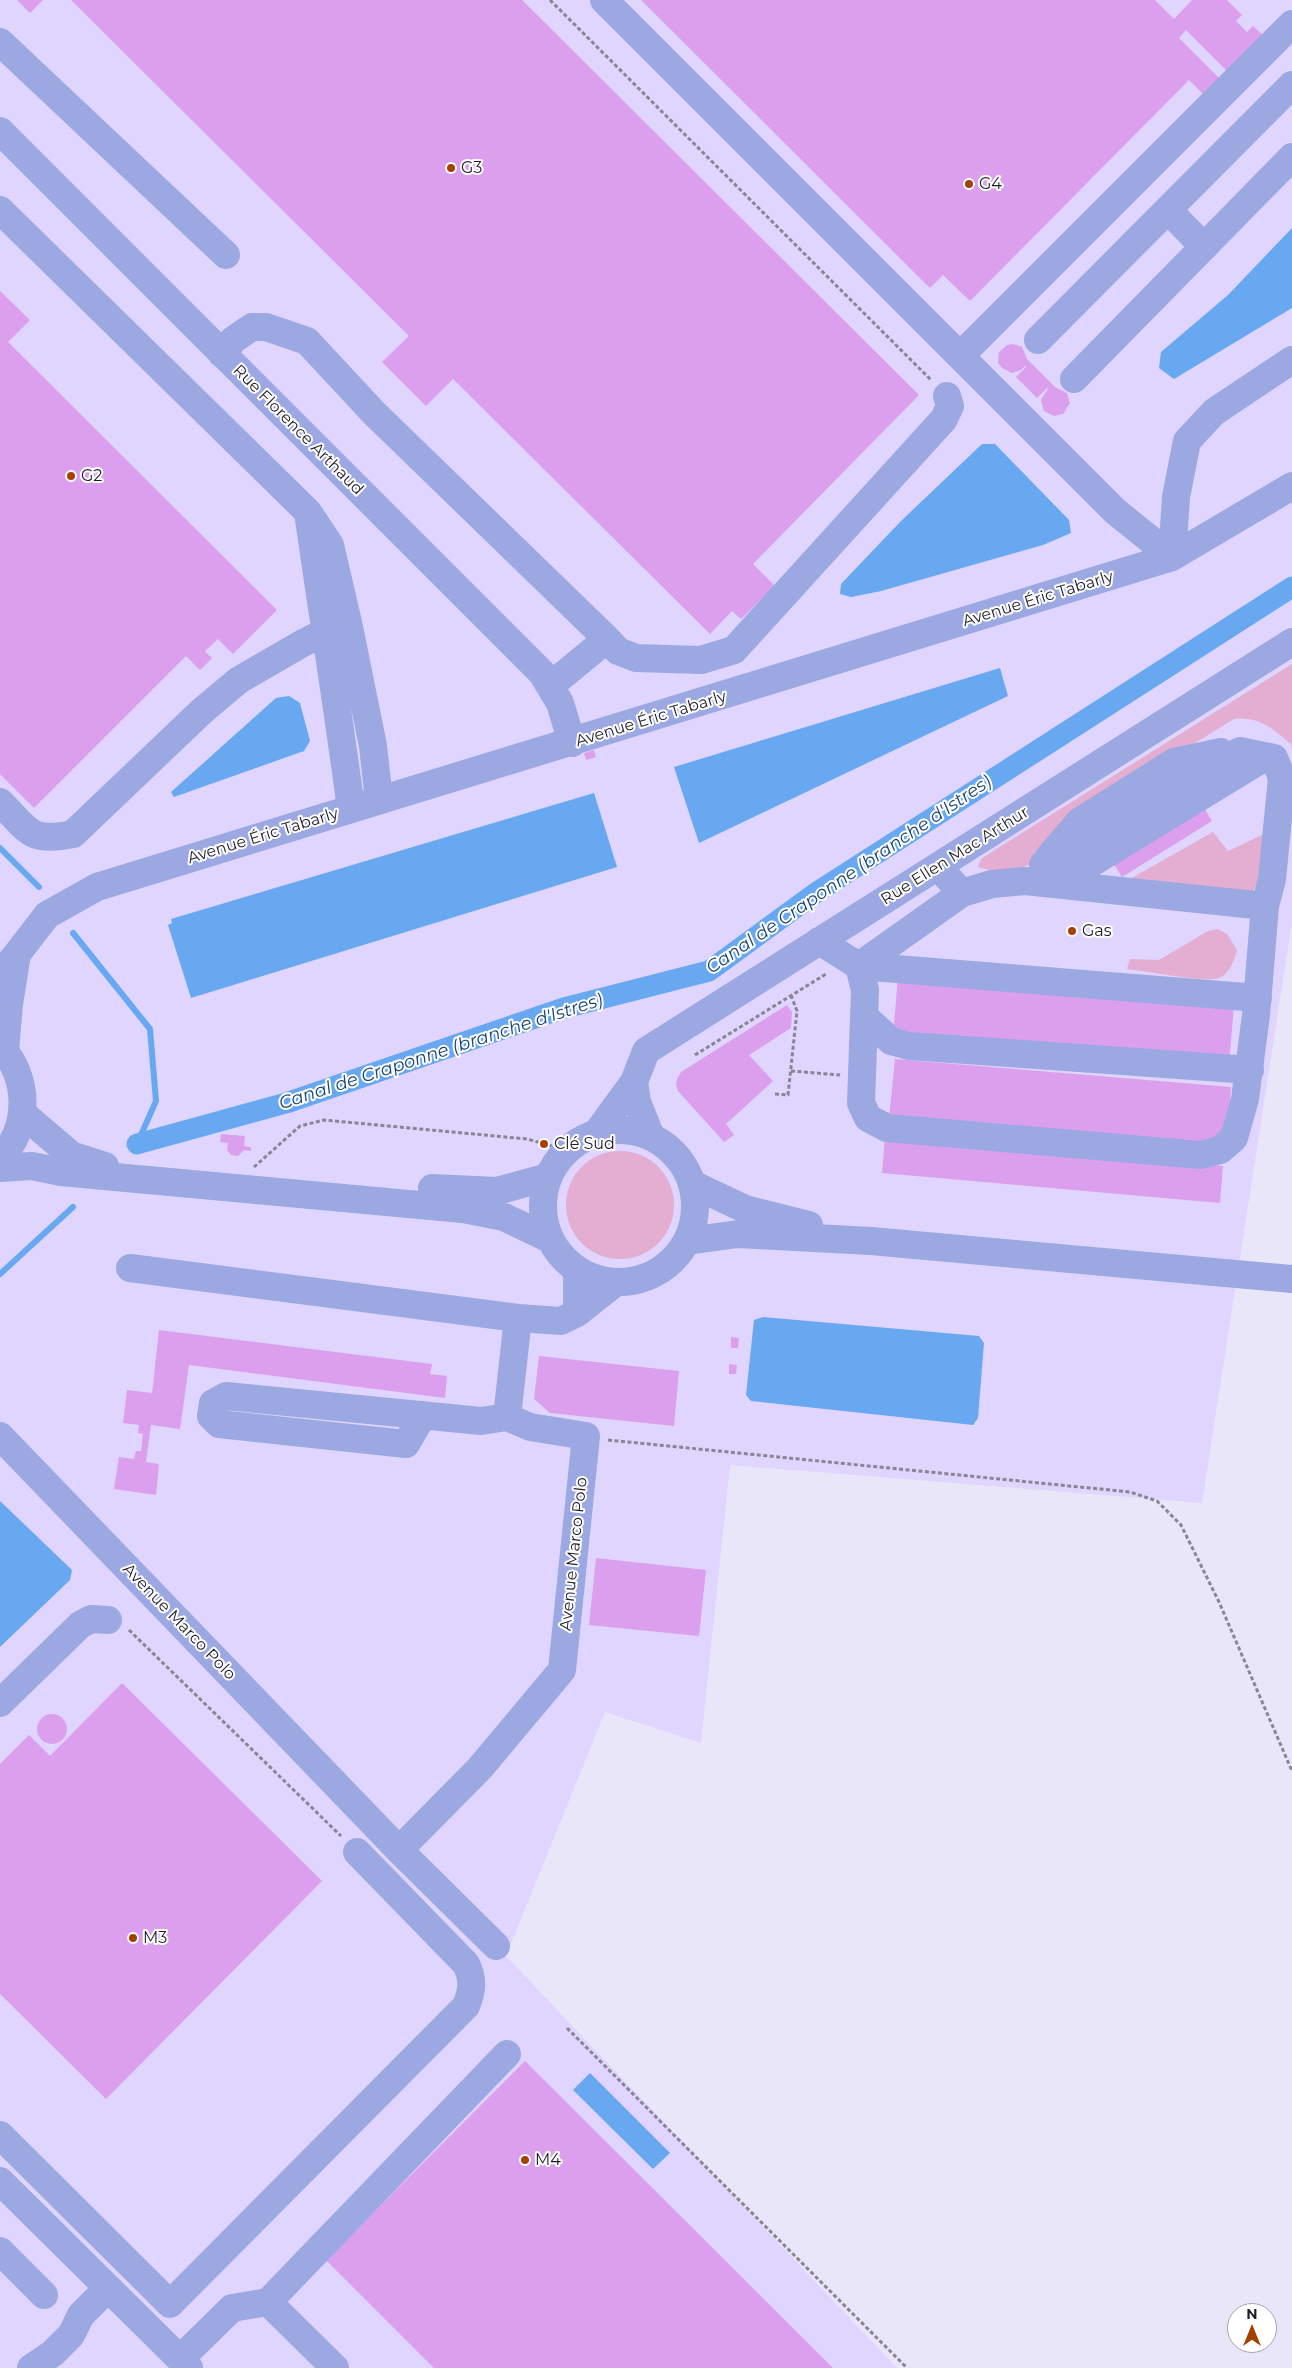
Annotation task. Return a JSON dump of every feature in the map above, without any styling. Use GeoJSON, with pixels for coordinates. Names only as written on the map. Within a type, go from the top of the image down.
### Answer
{"type":"FeatureCollection","features":[{"type":"Feature","properties":{"kind":"street"},"geometry":{"type":"LineString","coordinates":[[604,0],[1115,511],[1172,557]]}},
{"type":"Feature","properties":{"kind":"street"},"geometry":{"type":"LineString","coordinates":[[960,356],[1292,24]]}},
{"type":"Feature","properties":{"kind":"street"},"geometry":{"type":"LineString","coordinates":[[0,42],[226,255]]}},
{"type":"Feature","properties":{"kind":"street"},"geometry":{"type":"LineString","coordinates":[[1038,340],[1292,85]]}},
{"type":"Feature","properties":{"kind":"street","name":"Rue Florence Arthaud"},"geometry":{"type":"LineString","coordinates":[[0,131],[542,673],[555,695],[572,743]]}},
{"type":"Feature","properties":{"kind":"street"},"geometry":{"type":"LineString","coordinates":[[1074,379],[1292,157]]}},
{"type":"Feature","properties":{"kind":"street"},"geometry":{"type":"LineString","coordinates":[[0,210],[308,512],[337,630],[372,746],[380,800]]}},
{"type":"Feature","properties":{"kind":"street"},"geometry":{"type":"LineString","coordinates":[[1168,210],[1204,247]]}},
{"type":"Feature","properties":{"kind":"street"},"geometry":{"type":"LineString","coordinates":[[222,354],[233,340],[252,327],[266,327],[307,341],[374,412],[612,645],[636,658],[700,660],[734,650],[944,419],[950,406],[947,396]]}},
{"type":"Feature","properties":{"kind":"street"},"geometry":{"type":"LineString","coordinates":[[1172,557],[1176,497],[1187,441],[1214,412],[1292,360]]}},
{"type":"Feature","properties":{"kind":"street","name":"Avenue Éric Tabarly"},"geometry":{"type":"LineString","coordinates":[[2,1049],[9,1004],[9,964],[47,915],[97,887],[572,743],[1172,557],[1292,486]]}},
{"type":"Feature","properties":{"kind":"street"},"geometry":{"type":"LineString","coordinates":[[0,802],[34,836],[50,839],[72,834],[202,711],[239,680],[337,630]]}},
{"type":"Feature","properties":{"kind":"street"},"geometry":{"type":"LineString","coordinates":[[337,630],[351,809]]}},
{"type":"Feature","properties":{"kind":"street","name":"Rue Ellen Mac Arthur"},"geometry":{"type":"LineString","coordinates":[[596,1134],[634,1082],[646,1051],[1292,642]]}},
{"type":"Feature","properties":{"kind":"street"},"geometry":{"type":"LineString","coordinates":[[555,695],[612,645]]}},
{"type":"Feature","properties":{"kind":"street"},"geometry":{"type":"LineString","coordinates":[[859,966],[866,990],[861,1103],[868,1118],[887,1128],[1201,1155],[1220,1150],[1234,1138],[1245,1099],[1250,1070],[1267,899],[1272,879],[1282,778],[1274,758],[1240,751],[1219,752],[1174,762],[1080,821],[1039,870]]}},
{"type":"Feature","properties":{"kind":"street"},"geometry":{"type":"LineString","coordinates":[[859,966],[962,894],[1039,870],[1080,870],[1267,757]]}},
{"type":"Feature","properties":{"kind":"street"},"geometry":{"type":"LineString","coordinates":[[938,867],[962,894]]}},
{"type":"Feature","properties":{"kind":"street"},"geometry":{"type":"LineString","coordinates":[[1039,870],[1267,899],[1292,878]]}},
{"type":"Feature","properties":{"kind":"street"},"geometry":{"type":"LineString","coordinates":[[819,942],[859,966],[1258,998]]}},
{"type":"Feature","properties":{"kind":"street"},"geometry":{"type":"LineString","coordinates":[[866,1017],[891,1040],[908,1046],[1250,1070]]}},
{"type":"Feature","properties":{"kind":"street"},"geometry":{"type":"LineString","coordinates":[[0,1157],[16,1134],[22,1113],[22,1091],[16,1070],[2,1049]]}},
{"type":"Feature","properties":{"kind":"street"},"geometry":{"type":"LineString","coordinates":[[634,1082],[637,1102],[651,1137]]}},
{"type":"Feature","properties":{"kind":"street"},"geometry":{"type":"LineString","coordinates":[[22,1113],[71,1154],[99,1165],[124,1167],[174,1165],[455,1191],[497,1191],[548,1177]]}},
{"type":"Feature","properties":{"kind":"street"},"geometry":{"type":"LineString","coordinates":[[614,1130],[633,1132],[651,1137],[669,1149],[683,1165],[692,1184],[695,1203],[693,1223],[687,1241],[674,1259],[657,1272],[637,1280],[615,1282],[595,1279],[577,1270],[561,1256],[550,1239],[543,1211],[543,1197],[548,1177],[556,1162],[567,1150],[596,1134],[614,1130]]}},
{"type":"Feature","properties":{"kind":"street"},"geometry":{"type":"LineString","coordinates":[[0,1168],[32,1166],[61,1172],[463,1209],[504,1217],[550,1239]]}},
{"type":"Feature","properties":{"kind":"street"},"geometry":{"type":"LineString","coordinates":[[692,1184],[745,1209],[871,1241]]}},
{"type":"Feature","properties":{"kind":"street"},"geometry":{"type":"LineString","coordinates":[[687,1241],[738,1234],[871,1241],[1292,1279]]}},
{"type":"Feature","properties":{"kind":"street"},"geometry":{"type":"LineString","coordinates":[[130,1268],[518,1318],[561,1321],[577,1313],[615,1282]]}},
{"type":"Feature","properties":{"kind":"street"},"geometry":{"type":"LineString","coordinates":[[577,1270],[577,1313]]}},
{"type":"Feature","properties":{"kind":"street"},"geometry":{"type":"LineString","coordinates":[[423,1415],[406,1444],[219,1424],[211,1416],[212,1403],[226,1396],[423,1415],[481,1421],[507,1417],[518,1318]]}},
{"type":"Feature","properties":{"kind":"street"},"geometry":{"type":"LineString","coordinates":[[323,1435],[327,1406]]}},
{"type":"Feature","properties":{"kind":"street","name":"Avenue Marco Polo"},"geometry":{"type":"LineString","coordinates":[[399,1850],[480,1768],[562,1670],[586,1436],[530,1427],[507,1417]]}},
{"type":"Feature","properties":{"kind":"street","name":"Avenue Marco Polo"},"geometry":{"type":"LineString","coordinates":[[0,1436],[399,1850],[496,1946]]}},
{"type":"Feature","properties":{"kind":"street"},"geometry":{"type":"LineString","coordinates":[[0,1704],[80,1625],[91,1620],[108,1620]]}},
{"type":"Feature","properties":{"kind":"street"},"geometry":{"type":"LineString","coordinates":[[0,2135],[170,2304],[466,2006],[472,1985],[471,1974],[466,1964],[358,1852]]}},
{"type":"Feature","properties":{"kind":"street"},"geometry":{"type":"LineString","coordinates":[[0,2181],[185,2363],[232,2308],[268,2302],[507,2054]]}},
{"type":"Feature","properties":{"kind":"street"},"geometry":{"type":"LineString","coordinates":[[0,2251],[44,2295]]}},
{"type":"Feature","properties":{"kind":"street"},"geometry":{"type":"LineString","coordinates":[[31,2368],[53,2353],[71,2335],[81,2315],[108,2288]]}},
{"type":"Feature","properties":{"kind":"street"},"geometry":{"type":"LineString","coordinates":[[268,2302],[335,2368]]}},
{"type":"Feature","properties":{"kind":"street"},"geometry":{"type":"LineString","coordinates":[[22,2368],[41,2340],[58,2325],[81,2315]]}},
{"type":"Feature","properties":{"kind":"path"},"geometry":{"type":"LineString","coordinates":[[550,0],[947,396]]}},
{"type":"Feature","properties":{"kind":"path"},"geometry":{"type":"LineString","coordinates":[[695,1055],[826,974]]}},
{"type":"Feature","properties":{"kind":"path"},"geometry":{"type":"LineString","coordinates":[[775,1094],[788,1095],[797,1011],[791,995]]}},
{"type":"Feature","properties":{"kind":"path"},"geometry":{"type":"LineString","coordinates":[[790,1072],[862,1077]]}},
{"type":"Feature","properties":{"kind":"path"},"geometry":{"type":"LineString","coordinates":[[249,1172],[300,1126],[324,1120],[527,1139],[567,1150]]}},
{"type":"Feature","properties":{"kind":"path"},"geometry":{"type":"LineString","coordinates":[[611,1440],[1130,1492],[1157,1501],[1180,1524],[1185,1533],[1219,1602],[1292,1772]]}},
{"type":"Feature","properties":{"kind":"path"},"geometry":{"type":"LineString","coordinates":[[108,1620],[132,1631],[358,1852]]}},
{"type":"Feature","properties":{"kind":"path"},"geometry":{"type":"LineString","coordinates":[[567,2028],[907,2368]]}},
{"type":"Feature","properties":{"kind":"shaded area"},"geometry":{"type":"Polygon","coordinates":[[[0,0],[1292,0],[1292,922],[1202,1503],[730,1465],[701,1743],[605,1712],[506,1956],[897,2368],[0,2368],[0,0]]]}},
{"type":"Feature","properties":{"kind":"shaded area"},"geometry":{"type":"Polygon","coordinates":[[[1292,664],[1292,751],[1291,744],[1265,725],[1251,720],[1234,719],[1060,826],[1031,864],[1013,871],[996,872],[978,867],[981,859],[998,848],[1292,664]]]}},
{"type":"Feature","properties":{"kind":"shaded area"},"geometry":{"type":"Polygon","coordinates":[[[1213,832],[1228,851],[1264,834],[1257,885],[1251,893],[1128,880],[1213,832]]]}},
{"type":"Feature","properties":{"kind":"shaded area"},"geometry":{"type":"Polygon","coordinates":[[[1218,929],[1227,934],[1237,950],[1229,970],[1219,978],[1190,978],[1127,969],[1130,959],[1159,960],[1208,931],[1218,929]]]}},
{"type":"Feature","properties":{"kind":"shaded area"},"geometry":{"type":"Polygon","coordinates":[[[620,1151],[641,1155],[659,1166],[670,1184],[674,1205],[670,1226],[659,1244],[641,1255],[620,1259],[599,1255],[581,1244],[570,1226],[566,1205],[570,1184],[581,1166],[599,1155],[620,1151]]]}},
{"type":"Feature","properties":{"kind":"water"},"geometry":{"type":"Polygon","coordinates":[[[1292,228],[1292,308],[1174,379],[1159,368],[1161,352],[1228,295],[1292,228]]]}},
{"type":"Feature","properties":{"kind":"water"},"geometry":{"type":"Polygon","coordinates":[[[982,444],[995,444],[1069,520],[1071,533],[1043,545],[881,591],[851,597],[840,594],[841,584],[901,521],[982,444]]]}},
{"type":"Feature","properties":{"kind":"water"},"geometry":{"type":"Polygon","coordinates":[[[1000,668],[1008,696],[699,843],[674,767],[1000,668]]]}},
{"type":"Feature","properties":{"kind":"water"},"geometry":{"type":"Polygon","coordinates":[[[289,696],[300,703],[310,741],[304,751],[174,797],[171,792],[276,698],[289,696]]]}},
{"type":"Feature","properties":{"kind":"water"},"geometry":{"type":"Polygon","coordinates":[[[594,793],[617,867],[191,998],[168,925],[172,923],[171,919],[594,793]]]}},
{"type":"Feature","properties":{"kind":"water"},"geometry":{"type":"Polygon","coordinates":[[[763,1317],[979,1336],[984,1343],[978,1418],[973,1425],[751,1401],[746,1395],[754,1320],[763,1317]]]}},
{"type":"Feature","properties":{"kind":"water"},"geometry":{"type":"Polygon","coordinates":[[[0,1501],[72,1570],[70,1580],[0,1647],[0,1501]]]}},
{"type":"Feature","properties":{"kind":"water"},"geometry":{"type":"Polygon","coordinates":[[[590,2073],[670,2153],[653,2169],[573,2090],[590,2073]]]}},
{"type":"Feature","properties":{"kind":"building"},"geometry":{"type":"Polygon","coordinates":[[[17,0],[43,0],[30,13],[17,0]]]}},
{"type":"Feature","properties":{"kind":"building","name":"G3"},"geometry":{"type":"Polygon","coordinates":[[[71,0],[522,0],[919,395],[753,564],[775,586],[741,619],[732,611],[710,634],[453,379],[426,406],[382,362],[409,336],[71,0]]]}},
{"type":"Feature","properties":{"kind":"building","name":"G4"},"geometry":{"type":"Polygon","coordinates":[[[641,0],[1155,0],[1174,19],[1192,0],[1227,0],[1242,15],[1236,21],[1247,32],[1253,26],[1264,36],[1229,73],[1186,30],[1179,38],[1219,78],[1203,94],[1189,80],[970,301],[943,275],[930,288],[641,0]]]}},
{"type":"Feature","properties":{"kind":"building","name":"G2"},"geometry":{"type":"Polygon","coordinates":[[[0,291],[30,320],[8,342],[277,610],[233,654],[218,639],[205,651],[212,658],[200,670],[186,656],[34,808],[0,774],[0,291]]]}},
{"type":"Feature","properties":{"kind":"building"},"geometry":{"type":"Polygon","coordinates":[[[1013,344],[1022,347],[1027,359],[1055,387],[1067,393],[1070,403],[1063,414],[1054,416],[1044,411],[1041,400],[1047,388],[1037,398],[1016,377],[1025,366],[1021,370],[1012,373],[1002,368],[998,363],[999,352],[1007,345],[1013,344]]]}},
{"type":"Feature","properties":{"kind":"building"},"geometry":{"type":"Polygon","coordinates":[[[594,750],[596,757],[586,760],[584,753],[594,750]]]}},
{"type":"Feature","properties":{"kind":"building"},"geometry":{"type":"Polygon","coordinates":[[[1180,768],[1212,821],[1122,877],[1089,824],[1180,768]]]}},
{"type":"Feature","properties":{"kind":"building"},"geometry":{"type":"Polygon","coordinates":[[[898,977],[1234,1005],[1229,1064],[893,1036],[898,977]]]}},
{"type":"Feature","properties":{"kind":"building"},"geometry":{"type":"Polygon","coordinates":[[[787,1005],[792,1012],[791,1028],[749,1055],[773,1081],[726,1124],[734,1135],[724,1142],[678,1091],[677,1079],[681,1072],[787,1005]]]}},
{"type":"Feature","properties":{"kind":"building"},"geometry":{"type":"Polygon","coordinates":[[[895,1059],[1231,1087],[1226,1146],[889,1118],[895,1059]]]}},
{"type":"Feature","properties":{"kind":"building"},"geometry":{"type":"Polygon","coordinates":[[[221,1134],[245,1136],[244,1146],[251,1147],[251,1151],[244,1150],[238,1156],[231,1155],[227,1150],[228,1143],[220,1142],[221,1134]]]}},
{"type":"Feature","properties":{"kind":"building"},"geometry":{"type":"Polygon","coordinates":[[[885,1136],[1223,1166],[1220,1203],[882,1173],[885,1136]]]}},
{"type":"Feature","properties":{"kind":"building"},"geometry":{"type":"Polygon","coordinates":[[[159,1330],[432,1364],[430,1374],[447,1376],[445,1398],[189,1365],[180,1429],[151,1425],[146,1462],[159,1464],[156,1495],[114,1489],[119,1457],[134,1459],[136,1451],[141,1451],[143,1434],[138,1433],[139,1425],[123,1423],[127,1390],[152,1393],[159,1330]]]}},
{"type":"Feature","properties":{"kind":"building"},"geometry":{"type":"Polygon","coordinates":[[[731,1337],[739,1338],[738,1348],[731,1348],[731,1337]]]}},
{"type":"Feature","properties":{"kind":"building"},"geometry":{"type":"Polygon","coordinates":[[[539,1356],[679,1371],[674,1426],[550,1413],[534,1399],[539,1356]]]}},
{"type":"Feature","properties":{"kind":"building"},"geometry":{"type":"Polygon","coordinates":[[[729,1364],[737,1365],[736,1374],[729,1374],[729,1364]]]}},
{"type":"Feature","properties":{"kind":"building"},"geometry":{"type":"Polygon","coordinates":[[[596,1558],[706,1570],[699,1636],[589,1625],[596,1558]]]}},
{"type":"Feature","properties":{"kind":"building","name":"M3"},"geometry":{"type":"Polygon","coordinates":[[[122,1683],[322,1881],[106,2099],[0,1994],[0,1764],[29,1735],[50,1756],[122,1683]]]}},
{"type":"Feature","properties":{"kind":"building"},"geometry":{"type":"Polygon","coordinates":[[[52,1714],[62,1719],[67,1729],[62,1739],[52,1744],[42,1739],[37,1729],[42,1719],[52,1714]]]}},
{"type":"Feature","properties":{"kind":"building","name":"M4"},"geometry":{"type":"Polygon","coordinates":[[[525,2061],[833,2368],[434,2368],[326,2260],[525,2061]]]}},
{"type":"Feature","properties":{"kind":"waterway","name":"Canal de Craponne (branche d'Istres)"},"geometry":{"type":"LineString","coordinates":[[137,1144],[286,1103],[564,1008],[709,971],[817,892],[1292,587]]}},
{"type":"Feature","properties":{"kind":"waterway"},"geometry":{"type":"LineString","coordinates":[[0,848],[39,887]]}},
{"type":"Feature","properties":{"kind":"waterway"},"geometry":{"type":"LineString","coordinates":[[73,933],[150,1029],[156,1101],[137,1144]]}},
{"type":"Feature","properties":{"kind":"waterway","name":"Canal de Craponne (branche d'Istres)"},"geometry":{"type":"LineString","coordinates":[[0,1274],[73,1207]]}},
{"type":"Feature","properties":{"kind":"place","name":"G3"},"geometry":{"type":"Point","coordinates":[451,168]}},
{"type":"Feature","properties":{"kind":"place","name":"G4"},"geometry":{"type":"Point","coordinates":[969,184]}},
{"type":"Feature","properties":{"kind":"place","name":"G2"},"geometry":{"type":"Point","coordinates":[71,476]}},
{"type":"Feature","properties":{"kind":"place","name":"Gas"},"geometry":{"type":"Point","coordinates":[1072,931]}},
{"type":"Feature","properties":{"kind":"place","name":"Clé Sud"},"geometry":{"type":"Point","coordinates":[544,1144]}},
{"type":"Feature","properties":{"kind":"place","name":"M3"},"geometry":{"type":"Point","coordinates":[133,1938]}},
{"type":"Feature","properties":{"kind":"place","name":"M4"},"geometry":{"type":"Point","coordinates":[525,2160]}}]}
